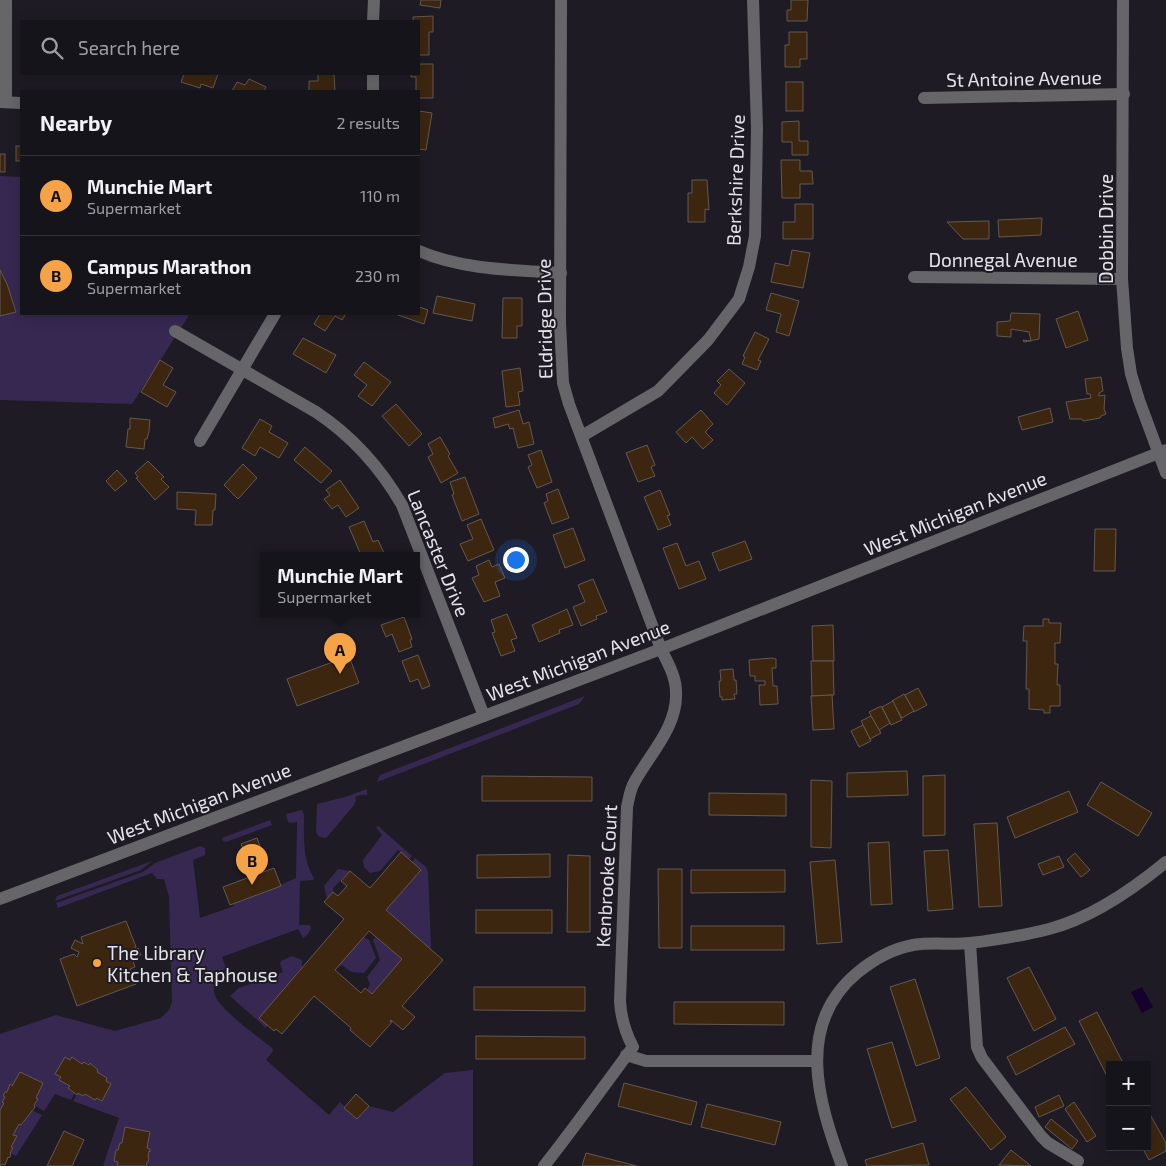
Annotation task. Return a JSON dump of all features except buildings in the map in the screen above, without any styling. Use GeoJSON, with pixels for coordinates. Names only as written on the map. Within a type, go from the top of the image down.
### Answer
{"type":"FeatureCollection","features":[{"type":"Feature","properties":{"kind":"street"},"geometry":{"type":"LineString","coordinates":[[6,0],[3,102],[20,103]]}},
{"type":"Feature","properties":{"kind":"street"},"geometry":{"type":"LineString","coordinates":[[373,20],[374,0]]}},
{"type":"Feature","properties":{"kind":"street","name":"Eldridge Drive"},"geometry":{"type":"LineString","coordinates":[[562,0],[560,322],[563,384],[661,649]]}},
{"type":"Feature","properties":{"kind":"street","name":"Berkshire Drive"},"geometry":{"type":"LineString","coordinates":[[582,436],[658,392],[708,340],[739,299],[749,267],[755,236],[757,129],[753,0]]}},
{"type":"Feature","properties":{"kind":"street","name":"Dobbin Drive"},"geometry":{"type":"LineString","coordinates":[[1124,0],[1122,279],[1127,348],[1138,400],[1162,451],[1166,473]]}},
{"type":"Feature","properties":{"kind":"street"},"geometry":{"type":"LineString","coordinates":[[372,90],[373,75]]}},
{"type":"Feature","properties":{"kind":"street","name":"St Antoine Avenue"},"geometry":{"type":"LineString","coordinates":[[924,98],[1124,94]]}},
{"type":"Feature","properties":{"kind":"street"},"geometry":{"type":"LineString","coordinates":[[420,251],[459,263],[486,268],[561,273]]}},
{"type":"Feature","properties":{"kind":"street","name":"Donnegal Avenue"},"geometry":{"type":"LineString","coordinates":[[914,277],[1122,279]]}},
{"type":"Feature","properties":{"kind":"street"},"geometry":{"type":"LineString","coordinates":[[200,441],[274,315]]}},
{"type":"Feature","properties":{"kind":"street","name":"Lancaster Drive"},"geometry":{"type":"LineString","coordinates":[[175,331],[316,412],[335,425],[366,454],[391,486],[402,505],[484,716]]}},
{"type":"Feature","properties":{"kind":"street","name":"West Michigan Avenue"},"geometry":{"type":"LineString","coordinates":[[0,898],[661,649],[1162,451]]}},
{"type":"Feature","properties":{"kind":"street","name":"Kenbrooke Court"},"geometry":{"type":"LineString","coordinates":[[626,1055],[633,1047],[625,1032],[621,1018],[620,1000],[627,807],[635,782],[666,733],[676,702],[677,693],[674,680],[661,649]]}},
{"type":"Feature","properties":{"kind":"street"},"geometry":{"type":"LineString","coordinates":[[842,1166],[826,1118],[820,1091],[817,1061],[818,1037],[825,1013],[849,980],[869,962],[892,950],[914,945],[970,943],[1049,929],[1078,919],[1118,897],[1166,862]]}},
{"type":"Feature","properties":{"kind":"street"},"geometry":{"type":"LineString","coordinates":[[970,943],[977,1047],[982,1058],[1040,1136],[1078,1161]]}},
{"type":"Feature","properties":{"kind":"street"},"geometry":{"type":"LineString","coordinates":[[544,1166],[576,1126],[626,1055],[646,1061],[817,1061]]}},
{"type":"Feature","properties":{"kind":"shaded area"},"geometry":{"type":"Polygon","coordinates":[[[0,176],[20,177],[20,315],[189,315],[132,404],[0,400],[0,176]]]}},
{"type":"Feature","properties":{"kind":"shaded area"},"geometry":{"type":"Polygon","coordinates":[[[585,696],[579,704],[377,782],[380,775],[585,696]]]}},
{"type":"Feature","properties":{"kind":"shaded area"},"geometry":{"type":"Polygon","coordinates":[[[367,789],[367,795],[355,797],[354,805],[326,838],[319,837],[316,832],[317,804],[367,789]]]}},
{"type":"Feature","properties":{"kind":"shaded area"},"geometry":{"type":"Polygon","coordinates":[[[302,810],[304,815],[307,863],[314,878],[313,880],[300,881],[299,925],[310,925],[311,928],[303,938],[298,929],[222,957],[226,968],[219,974],[214,983],[216,997],[243,1026],[272,1048],[273,1051],[266,1060],[329,1115],[340,1102],[357,1119],[369,1106],[393,1112],[445,1073],[473,1070],[473,1166],[146,1166],[147,1162],[149,1162],[150,1149],[147,1148],[150,1133],[126,1127],[122,1143],[120,1143],[118,1150],[116,1150],[114,1160],[118,1162],[117,1166],[103,1166],[119,1118],[73,1101],[78,1093],[102,1101],[111,1084],[106,1081],[107,1078],[97,1072],[98,1070],[93,1067],[94,1065],[84,1062],[82,1064],[72,1058],[55,1074],[61,1077],[59,1080],[70,1086],[69,1088],[74,1091],[75,1093],[71,1100],[55,1094],[44,1111],[34,1105],[43,1083],[20,1072],[12,1086],[10,1085],[7,1092],[5,1092],[2,1102],[4,1103],[0,1110],[0,1034],[56,1015],[115,1031],[161,1018],[169,1010],[172,1002],[169,897],[164,879],[157,879],[152,873],[58,908],[56,903],[143,872],[155,863],[200,846],[205,848],[205,855],[193,860],[200,918],[234,906],[233,904],[281,886],[296,878],[297,822],[288,822],[286,814],[302,810]]]}},
{"type":"Feature","properties":{"kind":"shaded area"},"geometry":{"type":"Polygon","coordinates":[[[270,820],[272,825],[226,842],[223,841],[222,838],[270,820]]]}},
{"type":"Feature","properties":{"kind":"shaded area"},"geometry":{"type":"Polygon","coordinates":[[[378,826],[412,856],[409,859],[398,850],[380,871],[370,873],[364,867],[363,860],[382,835],[376,827],[378,826]]]}},
{"type":"Feature","properties":{"kind":"shaded area"},"geometry":{"type":"Polygon","coordinates":[[[415,858],[426,867],[428,872],[430,949],[386,910],[421,870],[412,862],[415,858]]]}},
{"type":"Feature","properties":{"kind":"shaded area"},"geometry":{"type":"Polygon","coordinates":[[[152,861],[141,870],[55,901],[57,896],[152,861]]]}},
{"type":"Feature","properties":{"kind":"shaded area"},"geometry":{"type":"Polygon","coordinates":[[[338,869],[350,871],[333,888],[333,892],[327,899],[324,886],[338,869]]]}},
{"type":"Feature","properties":{"kind":"shaded area"},"geometry":{"type":"Polygon","coordinates":[[[363,937],[369,940],[376,958],[364,973],[351,972],[342,965],[337,968],[363,937]]]}},
{"type":"Feature","properties":{"kind":"shaded area"},"geometry":{"type":"Polygon","coordinates":[[[376,937],[402,959],[372,994],[367,990],[370,984],[367,977],[380,960],[373,940],[376,937]]]}},
{"type":"Feature","properties":{"kind":"shaded area"},"geometry":{"type":"Polygon","coordinates":[[[292,956],[302,960],[302,967],[295,975],[266,1028],[230,996],[239,988],[283,972],[280,964],[281,961],[292,956]]]}},
{"type":"Feature","properties":{"kind":"shaded area"},"geometry":{"type":"Polygon","coordinates":[[[1142,987],[1153,1007],[1142,1013],[1131,992],[1142,987]]]}},
{"type":"Feature","properties":{"kind":"shaded area"},"geometry":{"type":"Polygon","coordinates":[[[31,1110],[42,1115],[16,1156],[10,1153],[17,1136],[13,1135],[19,1124],[22,1125],[31,1110]]]}},
{"type":"Feature","properties":{"kind":"place","name":"Munchie Mart"},"geometry":{"type":"Point","coordinates":[340,674]}},
{"type":"Feature","properties":{"kind":"place","name":"Campus Marathon"},"geometry":{"type":"Point","coordinates":[252,885]}},
{"type":"Feature","properties":{"kind":"place","name":"The Library Kitchen & Taphouse"},"geometry":{"type":"Point","coordinates":[97,963]}}]}
